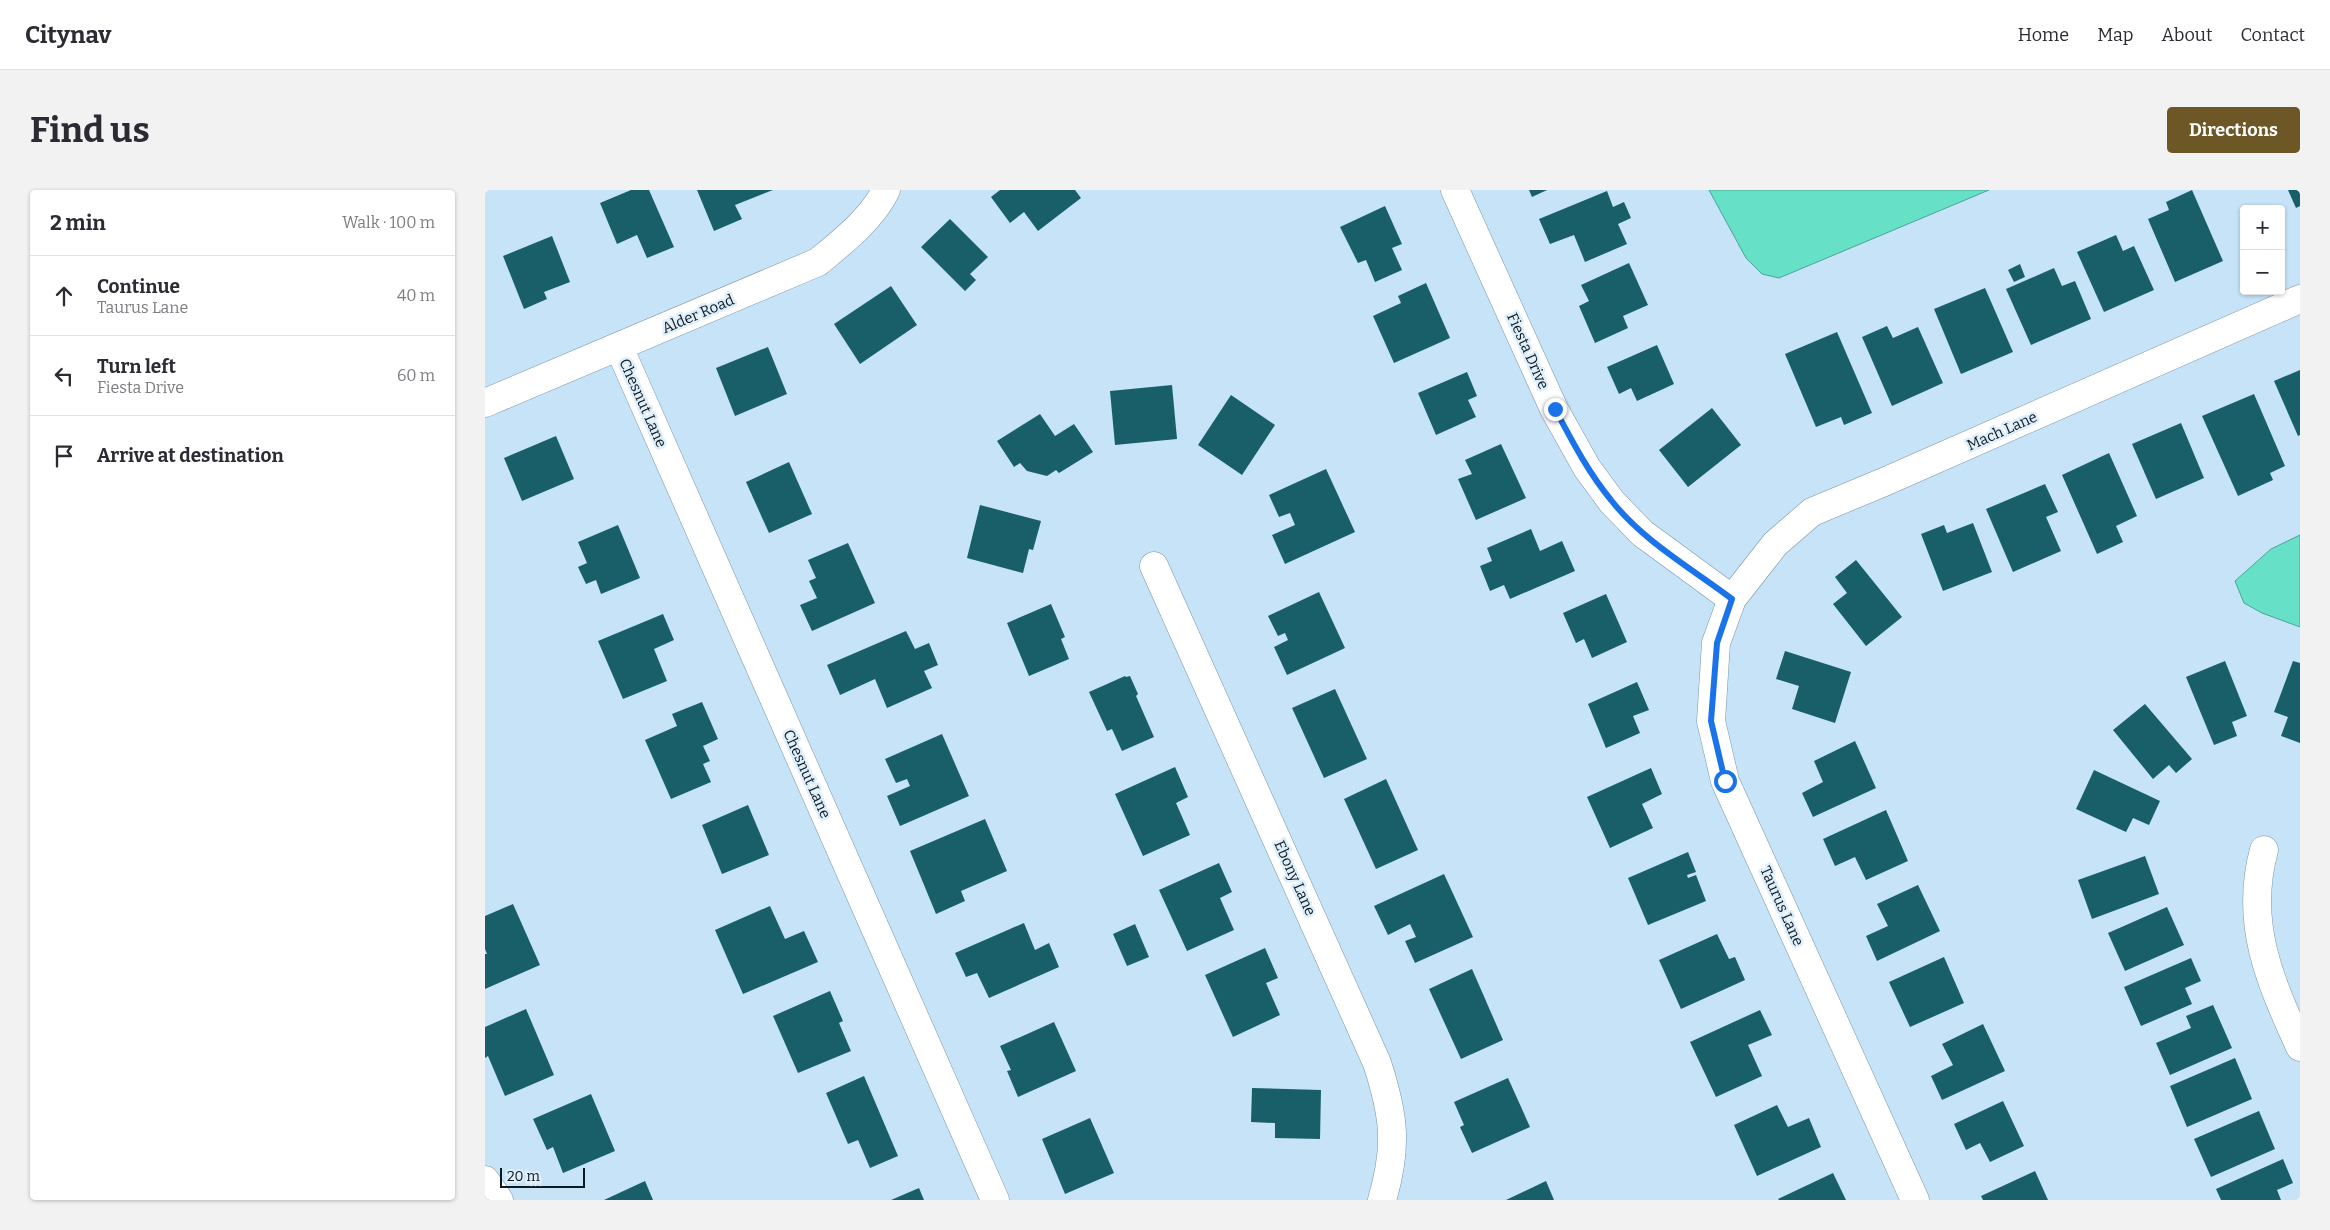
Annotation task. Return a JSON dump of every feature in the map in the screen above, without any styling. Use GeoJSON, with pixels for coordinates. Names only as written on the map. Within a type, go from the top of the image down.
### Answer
{"type":"FeatureCollection","features":[{"type":"Feature","properties":{"kind":"street","name":"Alder Road"},"geometry":{"type":"LineString","coordinates":[[485,404],[819,262],[850,235],[883,198],[886,190]]}},
{"type":"Feature","properties":{"kind":"street","name":"Fiesta Drive"},"geometry":{"type":"LineString","coordinates":[[1455,190],[1555,409],[1587,468],[1611,502],[1642,533],[1732,599]]}},
{"type":"Feature","properties":{"kind":"street","name":"Mach Lane"},"geometry":{"type":"LineString","coordinates":[[1732,599],[1775,544],[1812,512],[2300,299]]}},
{"type":"Feature","properties":{"kind":"street","name":"Chesnut Lane"},"geometry":{"type":"LineString","coordinates":[[619,347],[995,1200]]}},
{"type":"Feature","properties":{"kind":"street","name":"Ebony Lane"},"geometry":{"type":"LineString","coordinates":[[1154,566],[1377,1063],[1389,1102],[1393,1134],[1390,1169],[1382,1200]]}},
{"type":"Feature","properties":{"kind":"street","name":"Taurus Lane"},"geometry":{"type":"LineString","coordinates":[[1732,599],[1717,643],[1711,721],[1725,781],[1915,1200]]}},
{"type":"Feature","properties":{"kind":"street"},"geometry":{"type":"LineString","coordinates":[[2264,850],[2258,872],[2259,934],[2274,991],[2300,1046]]}},
{"type":"Feature","properties":{"kind":"street"},"geometry":{"type":"LineString","coordinates":[[485,1180],[499,1200]]}},
{"type":"Feature","properties":{"kind":"shaded area"},"geometry":{"type":"Polygon","coordinates":[[[1709,190],[1989,190],[1779,278],[1762,274],[1746,258],[1709,190]]]}},
{"type":"Feature","properties":{"kind":"shaded area"},"geometry":{"type":"Polygon","coordinates":[[[2300,535],[2300,627],[2262,613],[2244,603],[2235,581],[2271,549],[2300,535]]]}},
{"type":"Feature","properties":{"kind":"building"},"geometry":{"type":"Polygon","coordinates":[[[631,190],[649,190],[674,247],[647,258],[637,235],[617,244],[600,203],[631,190]]]}},
{"type":"Feature","properties":{"kind":"building"},"geometry":{"type":"Polygon","coordinates":[[[697,190],[773,190],[735,205],[742,219],[714,231],[697,190]]]}},
{"type":"Feature","properties":{"kind":"building"},"geometry":{"type":"Polygon","coordinates":[[[1000,190],[1075,190],[1081,198],[1038,231],[1024,212],[1010,223],[991,197],[1000,190]]]}},
{"type":"Feature","properties":{"kind":"building"},"geometry":{"type":"Polygon","coordinates":[[[1529,190],[1547,190],[1532,197],[1529,190]]]}},
{"type":"Feature","properties":{"kind":"building"},"geometry":{"type":"Polygon","coordinates":[[[2192,190],[2223,261],[2175,282],[2148,219],[2169,210],[2166,202],[2192,190]]]}},
{"type":"Feature","properties":{"kind":"building"},"geometry":{"type":"Polygon","coordinates":[[[2288,190],[2300,190],[2300,206],[2296,208],[2288,190]]]}},
{"type":"Feature","properties":{"kind":"building"},"geometry":{"type":"Polygon","coordinates":[[[1607,191],[1613,207],[1624,202],[1631,218],[1618,224],[1627,244],[1585,262],[1574,235],[1550,244],[1539,219],[1607,191]]]}},
{"type":"Feature","properties":{"kind":"building"},"geometry":{"type":"Polygon","coordinates":[[[1385,206],[1402,244],[1392,248],[1402,270],[1375,282],[1366,260],[1358,263],[1340,227],[1385,206]]]}},
{"type":"Feature","properties":{"kind":"building"},"geometry":{"type":"Polygon","coordinates":[[[950,219],[988,257],[970,274],[976,280],[965,291],[921,247],[950,219]]]}},
{"type":"Feature","properties":{"kind":"building"},"geometry":{"type":"Polygon","coordinates":[[[2116,235],[2123,251],[2134,246],[2154,290],[2104,312],[2077,252],[2116,235]]]}},
{"type":"Feature","properties":{"kind":"building"},"geometry":{"type":"Polygon","coordinates":[[[552,236],[570,282],[544,292],[547,299],[524,309],[503,256],[552,236]]]}},
{"type":"Feature","properties":{"kind":"building"},"geometry":{"type":"Polygon","coordinates":[[[1629,263],[1648,305],[1623,316],[1628,328],[1595,343],[1579,306],[1589,301],[1581,285],[1629,263]]]}},
{"type":"Feature","properties":{"kind":"building"},"geometry":{"type":"Polygon","coordinates":[[[2020,264],[2025,277],[2014,282],[2008,270],[2020,264]]]}},
{"type":"Feature","properties":{"kind":"building"},"geometry":{"type":"Polygon","coordinates":[[[2054,268],[2062,286],[2075,281],[2091,319],[2031,345],[2006,289],[2054,268]]]}},
{"type":"Feature","properties":{"kind":"building"},"geometry":{"type":"Polygon","coordinates":[[[1426,283],[1450,338],[1394,363],[1373,316],[1401,303],[1398,296],[1426,283]]]}},
{"type":"Feature","properties":{"kind":"building"},"geometry":{"type":"Polygon","coordinates":[[[891,286],[917,325],[860,364],[834,324],[891,286]]]}},
{"type":"Feature","properties":{"kind":"building"},"geometry":{"type":"Polygon","coordinates":[[[1985,288],[2013,352],[1961,374],[1934,309],[1985,288]]]}},
{"type":"Feature","properties":{"kind":"building"},"geometry":{"type":"Polygon","coordinates":[[[1887,326],[1893,338],[1918,327],[1943,383],[1892,406],[1862,337],[1887,326]]]}},
{"type":"Feature","properties":{"kind":"building"},"geometry":{"type":"Polygon","coordinates":[[[1837,332],[1872,413],[1844,425],[1841,417],[1816,427],[1785,354],[1837,332]]]}},
{"type":"Feature","properties":{"kind":"building"},"geometry":{"type":"Polygon","coordinates":[[[1657,345],[1674,384],[1637,401],[1631,388],[1619,394],[1607,367],[1657,345]]]}},
{"type":"Feature","properties":{"kind":"building"},"geometry":{"type":"Polygon","coordinates":[[[768,347],[787,394],[735,416],[716,368],[768,347]]]}},
{"type":"Feature","properties":{"kind":"building"},"geometry":{"type":"Polygon","coordinates":[[[2300,370],[2300,435],[2298,436],[2274,381],[2300,370]]]}},
{"type":"Feature","properties":{"kind":"building"},"geometry":{"type":"Polygon","coordinates":[[[1467,372],[1477,396],[1468,400],[1476,417],[1436,435],[1418,393],[1467,372]]]}},
{"type":"Feature","properties":{"kind":"building"},"geometry":{"type":"Polygon","coordinates":[[[1172,385],[1177,439],[1115,445],[1110,391],[1172,385]]]}},
{"type":"Feature","properties":{"kind":"building"},"geometry":{"type":"Polygon","coordinates":[[[2254,394],[2285,466],[2270,473],[2273,480],[2238,496],[2202,416],[2254,394]]]}},
{"type":"Feature","properties":{"kind":"building"},"geometry":{"type":"Polygon","coordinates":[[[1231,395],[1275,425],[1242,475],[1198,445],[1231,395]]]}},
{"type":"Feature","properties":{"kind":"building"},"geometry":{"type":"Polygon","coordinates":[[[1712,408],[1741,445],[1688,487],[1659,450],[1712,408]]]}},
{"type":"Feature","properties":{"kind":"building"},"geometry":{"type":"Polygon","coordinates":[[[1040,414],[1055,436],[1074,424],[1093,452],[1059,473],[1056,470],[1047,476],[1027,471],[1020,463],[1014,467],[997,441],[1040,414]]]}},
{"type":"Feature","properties":{"kind":"building"},"geometry":{"type":"Polygon","coordinates":[[[2181,423],[2204,478],[2156,499],[2132,444],[2181,423]]]}},
{"type":"Feature","properties":{"kind":"building"},"geometry":{"type":"Polygon","coordinates":[[[556,436],[574,479],[522,501],[504,458],[556,436]]]}},
{"type":"Feature","properties":{"kind":"building"},"geometry":{"type":"Polygon","coordinates":[[[1501,444],[1526,498],[1476,520],[1458,479],[1472,474],[1465,460],[1501,444]]]}},
{"type":"Feature","properties":{"kind":"building"},"geometry":{"type":"Polygon","coordinates":[[[2109,453],[2137,516],[2116,526],[2123,542],[2097,554],[2062,475],[2109,453]]]}},
{"type":"Feature","properties":{"kind":"building"},"geometry":{"type":"Polygon","coordinates":[[[789,462],[812,514],[769,533],[746,482],[789,462]]]}},
{"type":"Feature","properties":{"kind":"building"},"geometry":{"type":"Polygon","coordinates":[[[1326,469],[1355,532],[1285,564],[1272,535],[1295,525],[1290,513],[1279,517],[1269,495],[1326,469]]]}},
{"type":"Feature","properties":{"kind":"building"},"geometry":{"type":"Polygon","coordinates":[[[2045,484],[2058,512],[2046,517],[2061,551],[2013,572],[1986,509],[2045,484]]]}},
{"type":"Feature","properties":{"kind":"building"},"geometry":{"type":"Polygon","coordinates":[[[980,505],[1041,521],[1033,550],[1029,549],[1023,573],[967,558],[980,505]]]}},
{"type":"Feature","properties":{"kind":"building"},"geometry":{"type":"Polygon","coordinates":[[[1973,523],[1992,572],[1943,591],[1921,534],[1944,525],[1947,533],[1973,523]]]}},
{"type":"Feature","properties":{"kind":"building"},"geometry":{"type":"Polygon","coordinates":[[[618,525],[640,578],[601,594],[596,580],[586,584],[578,567],[587,563],[578,542],[618,525]]]}},
{"type":"Feature","properties":{"kind":"building"},"geometry":{"type":"Polygon","coordinates":[[[1531,529],[1540,551],[1562,541],[1575,571],[1510,599],[1504,585],[1490,591],[1480,566],[1492,561],[1487,548],[1531,529]]]}},
{"type":"Feature","properties":{"kind":"building"},"geometry":{"type":"Polygon","coordinates":[[[848,543],[875,603],[812,631],[800,605],[817,598],[809,581],[816,578],[808,560],[848,543]]]}},
{"type":"Feature","properties":{"kind":"building"},"geometry":{"type":"Polygon","coordinates":[[[1856,560],[1902,617],[1866,646],[1833,604],[1847,593],[1835,577],[1856,560]]]}},
{"type":"Feature","properties":{"kind":"building"},"geometry":{"type":"Polygon","coordinates":[[[1319,592],[1345,648],[1287,675],[1274,647],[1288,640],[1285,633],[1278,636],[1268,616],[1319,592]]]}},
{"type":"Feature","properties":{"kind":"building"},"geometry":{"type":"Polygon","coordinates":[[[1606,594],[1627,642],[1592,658],[1584,639],[1576,643],[1563,613],[1606,594]]]}},
{"type":"Feature","properties":{"kind":"building"},"geometry":{"type":"Polygon","coordinates":[[[1051,604],[1065,637],[1061,639],[1069,659],[1029,676],[1007,623],[1051,604]]]}},
{"type":"Feature","properties":{"kind":"building"},"geometry":{"type":"Polygon","coordinates":[[[663,614],[674,640],[654,649],[667,681],[623,699],[598,641],[663,614]]]}},
{"type":"Feature","properties":{"kind":"building"},"geometry":{"type":"Polygon","coordinates":[[[906,631],[915,649],[929,643],[938,665],[924,671],[932,688],[887,708],[875,679],[840,695],[827,665],[906,631]]]}},
{"type":"Feature","properties":{"kind":"building"},"geometry":{"type":"Polygon","coordinates":[[[1785,651],[1851,672],[1835,723],[1792,709],[1799,686],[1776,679],[1785,651]]]}},
{"type":"Feature","properties":{"kind":"building"},"geometry":{"type":"Polygon","coordinates":[[[2225,661],[2247,716],[2232,722],[2237,736],[2214,745],[2186,677],[2225,661]]]}},
{"type":"Feature","properties":{"kind":"building"},"geometry":{"type":"Polygon","coordinates":[[[2293,661],[2300,663],[2300,743],[2281,736],[2288,717],[2274,712],[2293,661]]]}},
{"type":"Feature","properties":{"kind":"building"},"geometry":{"type":"Polygon","coordinates":[[[1125,676],[1130,676],[1138,694],[1136,696],[1154,737],[1122,751],[1112,729],[1107,731],[1089,692],[1125,676]]]}},
{"type":"Feature","properties":{"kind":"building"},"geometry":{"type":"Polygon","coordinates":[[[1637,682],[1649,710],[1633,716],[1640,733],[1606,748],[1588,704],[1637,682]]]}},
{"type":"Feature","properties":{"kind":"building"},"geometry":{"type":"Polygon","coordinates":[[[1335,689],[1367,759],[1324,778],[1292,708],[1335,689]]]}},
{"type":"Feature","properties":{"kind":"building"},"geometry":{"type":"Polygon","coordinates":[[[702,702],[718,739],[703,746],[710,761],[703,764],[711,782],[671,799],[645,740],[677,726],[672,714],[702,702]]]}},
{"type":"Feature","properties":{"kind":"building"},"geometry":{"type":"Polygon","coordinates":[[[2145,704],[2192,759],[2176,773],[2169,765],[2153,779],[2113,730],[2145,704]]]}},
{"type":"Feature","properties":{"kind":"building"},"geometry":{"type":"Polygon","coordinates":[[[942,734],[969,796],[900,826],[887,796],[910,786],[907,779],[896,783],[885,759],[942,734]]]}},
{"type":"Feature","properties":{"kind":"building"},"geometry":{"type":"Polygon","coordinates":[[[1855,741],[1876,788],[1813,817],[1802,793],[1823,782],[1814,761],[1855,741]]]}},
{"type":"Feature","properties":{"kind":"building"},"geometry":{"type":"Polygon","coordinates":[[[1175,767],[1188,797],[1176,803],[1190,835],[1143,856],[1115,794],[1175,767]]]}},
{"type":"Feature","properties":{"kind":"building"},"geometry":{"type":"Polygon","coordinates":[[[1651,768],[1662,794],[1642,804],[1653,828],[1610,848],[1587,797],[1651,768]]]}},
{"type":"Feature","properties":{"kind":"building"},"geometry":{"type":"Polygon","coordinates":[[[2094,770],[2160,801],[2149,825],[2133,818],[2126,832],[2076,809],[2094,770]]]}},
{"type":"Feature","properties":{"kind":"building"},"geometry":{"type":"Polygon","coordinates":[[[1386,779],[1418,850],[1376,869],[1344,799],[1386,779]]]}},
{"type":"Feature","properties":{"kind":"building"},"geometry":{"type":"Polygon","coordinates":[[[748,805],[769,855],[722,874],[702,825],[748,805]]]}},
{"type":"Feature","properties":{"kind":"building"},"geometry":{"type":"Polygon","coordinates":[[[1886,810],[1908,861],[1866,880],[1855,857],[1835,866],[1823,839],[1886,810]]]}},
{"type":"Feature","properties":{"kind":"building"},"geometry":{"type":"Polygon","coordinates":[[[985,819],[1007,871],[961,891],[965,901],[936,914],[910,851],[985,819]]]}},
{"type":"Feature","properties":{"kind":"building"},"geometry":{"type":"Polygon","coordinates":[[[1688,852],[1696,872],[1687,875],[1688,878],[1696,875],[1706,901],[1648,925],[1628,878],[1688,852]]]}},
{"type":"Feature","properties":{"kind":"building"},"geometry":{"type":"Polygon","coordinates":[[[2145,856],[2159,894],[2092,919],[2078,880],[2145,856]]]}},
{"type":"Feature","properties":{"kind":"building"},"geometry":{"type":"Polygon","coordinates":[[[1219,863],[1232,892],[1220,898],[1234,930],[1187,951],[1159,890],[1219,863]]]}},
{"type":"Feature","properties":{"kind":"building"},"geometry":{"type":"Polygon","coordinates":[[[1444,874],[1473,937],[1415,963],[1405,941],[1416,937],[1410,924],[1388,935],[1374,906],[1444,874]]]}},
{"type":"Feature","properties":{"kind":"building"},"geometry":{"type":"Polygon","coordinates":[[[1918,885],[1940,931],[1877,961],[1866,936],[1888,926],[1877,904],[1918,885]]]}},
{"type":"Feature","properties":{"kind":"building"},"geometry":{"type":"Polygon","coordinates":[[[513,904],[540,965],[485,989],[485,954],[487,954],[485,949],[485,916],[513,904]]]}},
{"type":"Feature","properties":{"kind":"building"},"geometry":{"type":"Polygon","coordinates":[[[770,906],[785,939],[804,931],[818,962],[743,994],[715,930],[770,906]]]}},
{"type":"Feature","properties":{"kind":"building"},"geometry":{"type":"Polygon","coordinates":[[[2167,907],[2184,945],[2125,971],[2108,933],[2167,907]]]}},
{"type":"Feature","properties":{"kind":"building"},"geometry":{"type":"Polygon","coordinates":[[[1024,923],[1035,950],[1049,943],[1059,967],[989,998],[977,973],[966,977],[955,953],[1024,923]]]}},
{"type":"Feature","properties":{"kind":"building"},"geometry":{"type":"Polygon","coordinates":[[[1135,924],[1149,957],[1127,966],[1113,934],[1135,924]]]}},
{"type":"Feature","properties":{"kind":"building"},"geometry":{"type":"Polygon","coordinates":[[[1717,934],[1729,959],[1735,957],[1745,980],[1681,1009],[1659,960],[1717,934]]]}},
{"type":"Feature","properties":{"kind":"building"},"geometry":{"type":"Polygon","coordinates":[[[1265,948],[1278,978],[1266,983],[1280,1015],[1233,1037],[1205,975],[1265,948]]]}},
{"type":"Feature","properties":{"kind":"building"},"geometry":{"type":"Polygon","coordinates":[[[1944,957],[1964,1003],[1910,1027],[1889,982],[1944,957]]]}},
{"type":"Feature","properties":{"kind":"building"},"geometry":{"type":"Polygon","coordinates":[[[2191,958],[2201,981],[2185,988],[2192,1004],[2141,1026],[2124,987],[2191,958]]]}},
{"type":"Feature","properties":{"kind":"building"},"geometry":{"type":"Polygon","coordinates":[[[1472,969],[1503,1040],[1461,1059],[1429,989],[1472,969]]]}},
{"type":"Feature","properties":{"kind":"building"},"geometry":{"type":"Polygon","coordinates":[[[830,991],[843,1021],[839,1023],[851,1051],[798,1073],[773,1016],[830,991]]]}},
{"type":"Feature","properties":{"kind":"building"},"geometry":{"type":"Polygon","coordinates":[[[2213,1005],[2232,1048],[2170,1075],[2156,1043],[2191,1028],[2186,1016],[2213,1005]]]}},
{"type":"Feature","properties":{"kind":"building"},"geometry":{"type":"Polygon","coordinates":[[[526,1009],[554,1075],[505,1096],[488,1056],[485,1058],[485,1027],[526,1009]]]}},
{"type":"Feature","properties":{"kind":"building"},"geometry":{"type":"Polygon","coordinates":[[[1760,1010],[1772,1035],[1748,1045],[1762,1076],[1716,1097],[1690,1042],[1760,1010]]]}},
{"type":"Feature","properties":{"kind":"building"},"geometry":{"type":"Polygon","coordinates":[[[1054,1022],[1076,1071],[1018,1097],[1007,1071],[1011,1070],[1000,1046],[1054,1022]]]}},
{"type":"Feature","properties":{"kind":"building"},"geometry":{"type":"Polygon","coordinates":[[[1983,1024],[2005,1071],[1942,1100],[1931,1076],[1953,1065],[1942,1044],[1983,1024]]]}},
{"type":"Feature","properties":{"kind":"building"},"geometry":{"type":"Polygon","coordinates":[[[2235,1058],[2252,1099],[2187,1127],[2170,1086],[2235,1058]]]}},
{"type":"Feature","properties":{"kind":"building"},"geometry":{"type":"Polygon","coordinates":[[[864,1076],[898,1156],[870,1168],[858,1140],[848,1144],[826,1093],[864,1076]]]}},
{"type":"Feature","properties":{"kind":"building"},"geometry":{"type":"Polygon","coordinates":[[[1508,1078],[1530,1127],[1472,1153],[1460,1127],[1464,1125],[1454,1102],[1508,1078]]]}},
{"type":"Feature","properties":{"kind":"building"},"geometry":{"type":"Polygon","coordinates":[[[1252,1088],[1321,1090],[1320,1139],[1275,1138],[1275,1123],[1251,1122],[1252,1088]]]}},
{"type":"Feature","properties":{"kind":"building"},"geometry":{"type":"Polygon","coordinates":[[[591,1094],[615,1151],[563,1173],[553,1147],[547,1150],[533,1119],[591,1094]]]}},
{"type":"Feature","properties":{"kind":"building"},"geometry":{"type":"Polygon","coordinates":[[[2003,1101],[2024,1146],[1990,1162],[1980,1143],[1966,1150],[1954,1124],[2003,1101]]]}},
{"type":"Feature","properties":{"kind":"building"},"geometry":{"type":"Polygon","coordinates":[[[1777,1105],[1788,1127],[1809,1118],[1821,1147],[1757,1176],[1734,1125],[1777,1105]]]}},
{"type":"Feature","properties":{"kind":"building"},"geometry":{"type":"Polygon","coordinates":[[[2259,1111],[2275,1149],[2211,1177],[2194,1139],[2259,1111]]]}},
{"type":"Feature","properties":{"kind":"building"},"geometry":{"type":"Polygon","coordinates":[[[1090,1118],[1114,1173],[1065,1194],[1042,1139],[1090,1118]]]}},
{"type":"Feature","properties":{"kind":"building"},"geometry":{"type":"Polygon","coordinates":[[[2283,1159],[2293,1183],[2277,1190],[2281,1200],[2221,1200],[2216,1189],[2283,1159]]]}},
{"type":"Feature","properties":{"kind":"building"},"geometry":{"type":"Polygon","coordinates":[[[2035,1171],[2048,1200],[1983,1200],[1981,1196],[2035,1171]]]}},
{"type":"Feature","properties":{"kind":"building"},"geometry":{"type":"Polygon","coordinates":[[[1833,1173],[1846,1200],[1778,1199],[1833,1173]]]}},
{"type":"Feature","properties":{"kind":"building"},"geometry":{"type":"Polygon","coordinates":[[[645,1181],[653,1200],[604,1200],[645,1181]]]}},
{"type":"Feature","properties":{"kind":"building"},"geometry":{"type":"Polygon","coordinates":[[[1546,1181],[1554,1200],[1506,1200],[1546,1181]]]}},
{"type":"Feature","properties":{"kind":"building"},"geometry":{"type":"Polygon","coordinates":[[[919,1188],[924,1200],[891,1200],[919,1188]]]}},
{"type":"Feature","properties":{"kind":"route"},"geometry":{"type":"LineString","coordinates":[[1555,409],[1587,468],[1611,502],[1642,533],[1732,599],[1717,643],[1711,721],[1717,754],[1725,781]]}}]}
